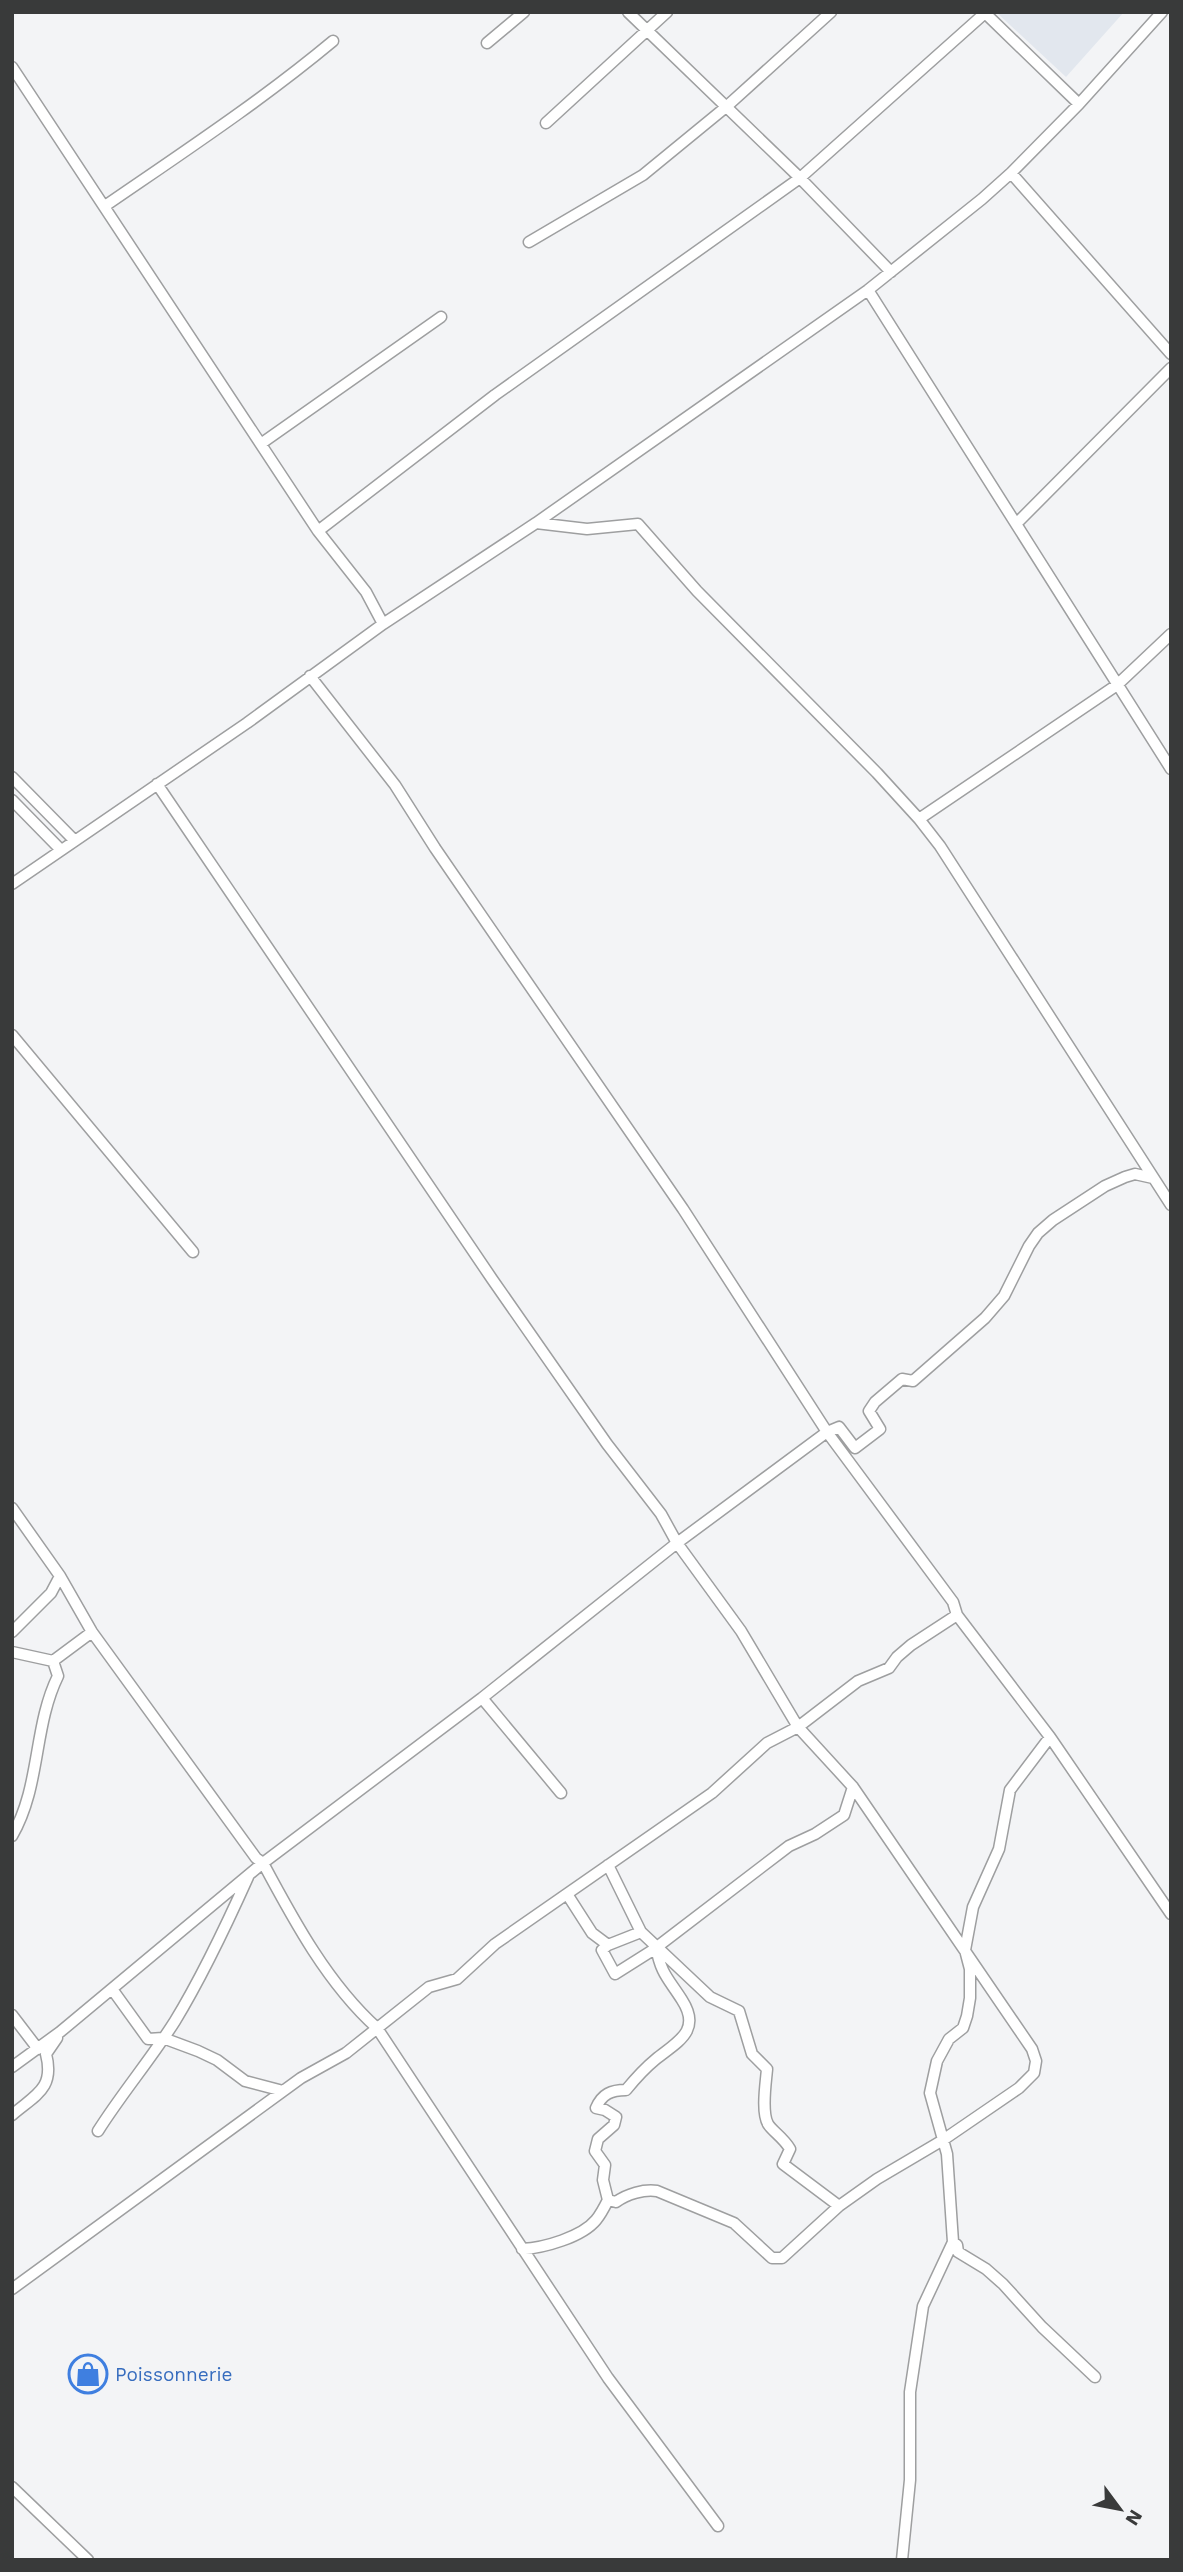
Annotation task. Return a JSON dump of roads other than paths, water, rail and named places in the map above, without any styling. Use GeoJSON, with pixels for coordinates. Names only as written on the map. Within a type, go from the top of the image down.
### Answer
{"type":"FeatureCollection","features":[{"type":"Feature","properties":{"kind":"street"},"geometry":{"type":"LineString","coordinates":[[487,43],[524,12]]}},
{"type":"Feature","properties":{"kind":"street"},"geometry":{"type":"LineString","coordinates":[[628,12],[800,178],[891,272]]}},
{"type":"Feature","properties":{"kind":"street"},"geometry":{"type":"LineString","coordinates":[[546,123],[667,12]]}},
{"type":"Feature","properties":{"kind":"street"},"geometry":{"type":"LineString","coordinates":[[529,242],[643,175],[726,107],[831,12]]}},
{"type":"Feature","properties":{"kind":"street"},"geometry":{"type":"LineString","coordinates":[[12,884],[247,723],[383,624],[536,523],[868,290],[1011,173],[1079,104],[1162,12]]}},
{"type":"Feature","properties":{"kind":"street"},"geometry":{"type":"LineString","coordinates":[[318,531],[495,396],[800,178],[984,13],[1079,104]]}},
{"type":"Feature","properties":{"kind":"street"},"geometry":{"type":"LineString","coordinates":[[105,206],[298,71],[333,41]]}},
{"type":"Feature","properties":{"kind":"street"},"geometry":{"type":"LineString","coordinates":[[12,67],[318,531],[366,592],[383,624]]}},
{"type":"Feature","properties":{"kind":"street"},"geometry":{"type":"LineString","coordinates":[[1011,173],[1171,354]]}},
{"type":"Feature","properties":{"kind":"street"},"geometry":{"type":"LineString","coordinates":[[868,290],[1171,769]]}},
{"type":"Feature","properties":{"kind":"street"},"geometry":{"type":"LineString","coordinates":[[262,443],[441,317]]}},
{"type":"Feature","properties":{"kind":"street"},"geometry":{"type":"LineString","coordinates":[[1016,524],[1171,368]]}},
{"type":"Feature","properties":{"kind":"street"},"geometry":{"type":"LineString","coordinates":[[536,523],[587,529],[638,524],[697,591],[877,773],[940,846],[1171,1205]]}},
{"type":"Feature","properties":{"kind":"street"},"geometry":{"type":"LineString","coordinates":[[919,819],[1117,685],[1171,634]]}},
{"type":"Feature","properties":{"kind":"street"},"geometry":{"type":"LineString","coordinates":[[310,676],[395,785],[435,848],[683,1209],[827,1432],[953,1602],[957,1615],[1050,1737],[1171,1914]]}},
{"type":"Feature","properties":{"kind":"street"},"geometry":{"type":"LineString","coordinates":[[12,777],[74,840]]}},
{"type":"Feature","properties":{"kind":"street"},"geometry":{"type":"LineString","coordinates":[[157,785],[500,1290],[607,1444],[661,1514],[677,1543],[741,1631],[798,1727],[853,1787],[1032,2049],[1034,2073],[1019,2088],[839,2206],[795,2249],[782,2258],[772,2258],[734,2223],[657,2190],[648,2189],[616,2202],[608,2200]]}},
{"type":"Feature","properties":{"kind":"street"},"geometry":{"type":"LineString","coordinates":[[12,800],[61,850]]}},
{"type":"Feature","properties":{"kind":"street"},"geometry":{"type":"LineString","coordinates":[[12,1035],[193,1252]]}},
{"type":"Feature","properties":{"kind":"street"},"geometry":{"type":"LineString","coordinates":[[12,2067],[60,2032],[263,1863],[482,1698],[677,1543],[827,1432],[839,1427],[855,1448],[880,1429],[869,1411],[875,1402],[902,1379],[913,1381],[985,1318],[1004,1296],[1016,1276],[1028,1246],[1038,1233],[1053,1220],[1115,1182],[1135,1174],[1153,1178]]}},
{"type":"Feature","properties":{"kind":"street"},"geometry":{"type":"LineString","coordinates":[[12,1508],[60,1576],[92,1632],[256,1858],[263,1863],[288,1911],[355,2008],[377,2028],[608,2378],[718,2526]]}},
{"type":"Feature","properties":{"kind":"street"},"geometry":{"type":"LineString","coordinates":[[12,1632],[51,1593],[60,1576]]}},
{"type":"Feature","properties":{"kind":"street"},"geometry":{"type":"LineString","coordinates":[[12,2289],[301,2078],[346,2053],[429,1987],[457,1979],[495,1944],[712,1793],[767,1743],[798,1727],[859,1681],[889,1668],[911,1645],[957,1615]]}},
{"type":"Feature","properties":{"kind":"street"},"geometry":{"type":"LineString","coordinates":[[12,1652],[53,1661],[92,1632]]}},
{"type":"Feature","properties":{"kind":"street"},"geometry":{"type":"LineString","coordinates":[[12,1836],[26,1805],[37,1763],[40,1727],[58,1676],[53,1661]]}},
{"type":"Feature","properties":{"kind":"street"},"geometry":{"type":"LineString","coordinates":[[482,1698],[561,1793]]}},
{"type":"Feature","properties":{"kind":"street"},"geometry":{"type":"LineString","coordinates":[[902,2560],[910,2480],[910,2392],[923,2306],[953,2242],[947,2154],[930,2092],[937,2061],[949,2039],[963,2028],[967,2016],[970,1969],[965,1950],[973,1907],[999,1849],[1010,1790],[1050,1737]]}},
{"type":"Feature","properties":{"kind":"street"},"geometry":{"type":"LineString","coordinates":[[642,1932],[602,1950],[615,1974],[656,1947],[789,1846],[815,1834],[844,1815],[853,1787]]}},
{"type":"Feature","properties":{"kind":"street"},"geometry":{"type":"LineString","coordinates":[[608,1865],[642,1932],[710,1997],[739,2011],[752,2054],[767,2069],[765,2114],[768,2126],[783,2137],[790,2148],[783,2165],[839,2206]]}},
{"type":"Feature","properties":{"kind":"street"},"geometry":{"type":"LineString","coordinates":[[98,2131],[163,2038],[212,1955],[249,1875]]}},
{"type":"Feature","properties":{"kind":"street"},"geometry":{"type":"LineString","coordinates":[[567,1894],[592,1933],[608,1945]]}},
{"type":"Feature","properties":{"kind":"street"},"geometry":{"type":"LineString","coordinates":[[522,2249],[543,2248],[596,2221],[608,2200],[603,2180],[604,2165],[595,2151],[598,2139],[614,2125],[616,2118],[605,2110],[596,2108],[600,2098],[614,2090],[626,2090],[656,2059],[681,2042],[687,2031],[689,2015],[683,2001],[664,1976],[656,1947]]}},
{"type":"Feature","properties":{"kind":"street"},"geometry":{"type":"LineString","coordinates":[[112,1989],[148,2039],[163,2038],[208,2056],[245,2081],[283,2091]]}},
{"type":"Feature","properties":{"kind":"street"},"geometry":{"type":"LineString","coordinates":[[12,2015],[38,2049]]}},
{"type":"Feature","properties":{"kind":"street"},"geometry":{"type":"LineString","coordinates":[[12,2115],[46,2087],[50,2069],[46,2054],[60,2032]]}},
{"type":"Feature","properties":{"kind":"street"},"geometry":{"type":"LineString","coordinates":[[953,2242],[957,2245],[958,2252],[986,2269],[1003,2284],[1042,2327],[1095,2377]]}},
{"type":"Feature","properties":{"kind":"street"},"geometry":{"type":"LineString","coordinates":[[12,2487],[88,2560]]}},
{"type":"Feature","properties":{"kind":"place","name":"Poissonnerie"},"geometry":{"type":"Point","coordinates":[88,2374]}}]}
